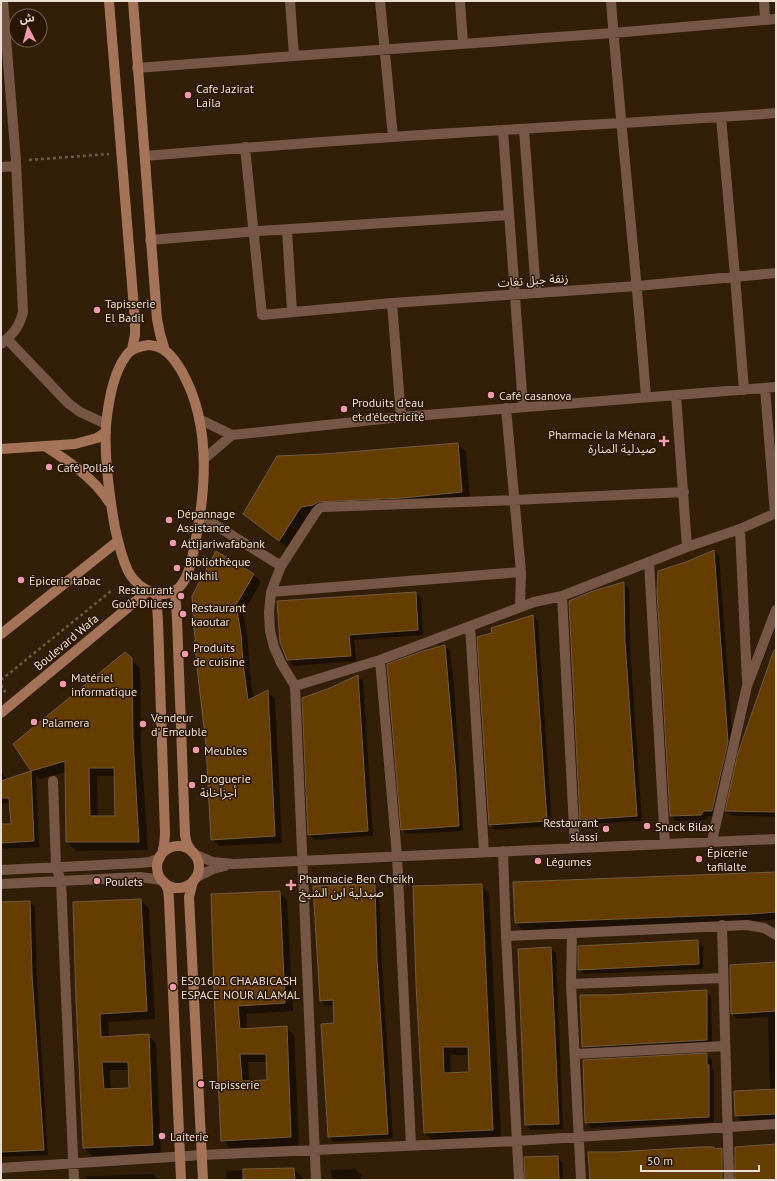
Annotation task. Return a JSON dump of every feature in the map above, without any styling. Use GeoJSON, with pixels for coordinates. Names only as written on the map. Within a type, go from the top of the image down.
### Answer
{"type":"FeatureCollection","features":[{"type":"Feature","properties":{"kind":"street"},"geometry":{"type":"LineString","coordinates":[[3,1],[4,58],[16,164],[24,312],[16,330],[4,342],[68,403],[106,428]]}},
{"type":"Feature","properties":{"kind":"street"},"geometry":{"type":"LineString","coordinates":[[109,1],[135,321],[135,336],[132,349]]}},
{"type":"Feature","properties":{"kind":"street"},"geometry":{"type":"LineString","coordinates":[[132,1],[145,156],[150,240],[160,334],[165,351]]}},
{"type":"Feature","properties":{"kind":"street"},"geometry":{"type":"LineString","coordinates":[[290,1],[294,56]]}},
{"type":"Feature","properties":{"kind":"street"},"geometry":{"type":"LineString","coordinates":[[380,1],[392,137]]}},
{"type":"Feature","properties":{"kind":"street"},"geometry":{"type":"LineString","coordinates":[[460,1],[463,44]]}},
{"type":"Feature","properties":{"kind":"street"},"geometry":{"type":"LineString","coordinates":[[611,1],[646,397]]}},
{"type":"Feature","properties":{"kind":"street"},"geometry":{"type":"LineString","coordinates":[[764,1],[765,19]]}},
{"type":"Feature","properties":{"kind":"street"},"geometry":{"type":"LineString","coordinates":[[137,68],[614,33],[776,19]]}},
{"type":"Feature","properties":{"kind":"street"},"geometry":{"type":"LineString","coordinates":[[145,156],[245,147],[776,113]]}},
{"type":"Feature","properties":{"kind":"street"},"geometry":{"type":"LineString","coordinates":[[721,117],[744,390]]}},
{"type":"Feature","properties":{"kind":"street"},"geometry":{"type":"LineString","coordinates":[[524,129],[536,292]]}},
{"type":"Feature","properties":{"kind":"street"},"geometry":{"type":"LineString","coordinates":[[503,130],[523,407]]}},
{"type":"Feature","properties":{"kind":"street"},"geometry":{"type":"LineString","coordinates":[[245,147],[254,232]]}},
{"type":"Feature","properties":{"kind":"street"},"geometry":{"type":"LineString","coordinates":[[1,168],[16,164]]}},
{"type":"Feature","properties":{"kind":"street"},"geometry":{"type":"LineString","coordinates":[[150,240],[509,215]]}},
{"type":"Feature","properties":{"kind":"street"},"geometry":{"type":"LineString","coordinates":[[287,230],[292,311]]}},
{"type":"Feature","properties":{"kind":"street","name":"زنقة جبل تغات"},"geometry":{"type":"LineString","coordinates":[[254,232],[262,315],[292,311],[392,303],[637,286],[776,273]]}},
{"type":"Feature","properties":{"kind":"street"},"geometry":{"type":"LineString","coordinates":[[392,303],[401,417]]}},
{"type":"Feature","properties":{"kind":"street"},"geometry":{"type":"LineString","coordinates":[[149,345],[157,346],[165,351],[174,359],[191,389],[199,419],[204,459],[201,516],[191,562],[182,585],[175,591],[163,594],[152,592],[135,580],[129,572],[118,541],[110,503],[106,455],[106,428],[110,401],[116,377],[126,355],[132,349],[149,345]]}},
{"type":"Feature","properties":{"kind":"street"},"geometry":{"type":"LineString","coordinates":[[199,419],[232,435],[401,417],[776,387]]}},
{"type":"Feature","properties":{"kind":"street"},"geometry":{"type":"LineString","coordinates":[[295,686],[380,660],[534,602],[562,596],[776,514],[765,388]]}},
{"type":"Feature","properties":{"kind":"street"},"geometry":{"type":"LineString","coordinates":[[676,395],[687,547]]}},
{"type":"Feature","properties":{"kind":"street"},"geometry":{"type":"LineString","coordinates":[[506,408],[521,572],[520,607]]}},
{"type":"Feature","properties":{"kind":"street"},"geometry":{"type":"LineString","coordinates":[[1,449],[76,444],[97,438],[106,428]]}},
{"type":"Feature","properties":{"kind":"street"},"geometry":{"type":"LineString","coordinates":[[204,459],[232,435]]}},
{"type":"Feature","properties":{"kind":"street"},"geometry":{"type":"LineString","coordinates":[[45,446],[82,473],[103,492],[110,503]]}},
{"type":"Feature","properties":{"kind":"street"},"geometry":{"type":"LineString","coordinates":[[316,1180],[295,686],[281,663],[274,647],[270,631],[269,612],[271,592],[281,566],[316,512],[320,508],[324,507],[684,492]]}},
{"type":"Feature","properties":{"kind":"street"},"geometry":{"type":"LineString","coordinates":[[201,516],[281,566]]}},
{"type":"Feature","properties":{"kind":"street"},"geometry":{"type":"LineString","coordinates":[[740,529],[747,686]]}},
{"type":"Feature","properties":{"kind":"street"},"geometry":{"type":"LineString","coordinates":[[1,634],[118,541]]}},
{"type":"Feature","properties":{"kind":"street"},"geometry":{"type":"LineString","coordinates":[[649,562],[665,844]]}},
{"type":"Feature","properties":{"kind":"street"},"geometry":{"type":"LineString","coordinates":[[271,592],[521,572]]}},
{"type":"Feature","properties":{"kind":"street"},"geometry":{"type":"LineString","coordinates":[[175,591],[185,835],[187,844],[199,866],[198,873],[190,888],[189,897],[203,1180]]}},
{"type":"Feature","properties":{"kind":"street"},"geometry":{"type":"LineString","coordinates":[[152,592],[159,629],[165,834],[164,845],[157,869],[168,889],[169,898],[181,1180]]}},
{"type":"Feature","properties":{"kind":"street","name":"Boulevard Wafa"},"geometry":{"type":"LineString","coordinates":[[1,713],[152,592]]}},
{"type":"Feature","properties":{"kind":"street"},"geometry":{"type":"LineString","coordinates":[[562,596],[575,848]]}},
{"type":"Feature","properties":{"kind":"street"},"geometry":{"type":"LineString","coordinates":[[712,842],[747,686],[776,610]]}},
{"type":"Feature","properties":{"kind":"street"},"geometry":{"type":"LineString","coordinates":[[470,626],[484,852]]}},
{"type":"Feature","properties":{"kind":"street"},"geometry":{"type":"LineString","coordinates":[[380,660],[397,856],[411,1145]]}},
{"type":"Feature","properties":{"kind":"street"},"geometry":{"type":"LineString","coordinates":[[53,781],[56,867],[61,881],[74,1180]]}},
{"type":"Feature","properties":{"kind":"street"},"geometry":{"type":"LineString","coordinates":[[1,870],[150,862],[171,848],[176,847],[182,847],[213,862],[233,864],[776,839]]}},
{"type":"Feature","properties":{"kind":"street"},"geometry":{"type":"LineString","coordinates":[[504,851],[506,936],[519,1180]]}},
{"type":"Feature","properties":{"kind":"street"},"geometry":{"type":"LineString","coordinates":[[1,884],[140,877],[163,881],[168,885],[179,888],[184,887],[213,869],[233,864]]}},
{"type":"Feature","properties":{"kind":"street"},"geometry":{"type":"LineString","coordinates":[[506,936],[722,925],[747,925],[764,928],[776,935]]}},
{"type":"Feature","properties":{"kind":"street"},"geometry":{"type":"LineString","coordinates":[[722,925],[729,1180]]}},
{"type":"Feature","properties":{"kind":"street"},"geometry":{"type":"LineString","coordinates":[[572,933],[571,984],[581,1180]]}},
{"type":"Feature","properties":{"kind":"street"},"geometry":{"type":"LineString","coordinates":[[571,984],[723,978]]}},
{"type":"Feature","properties":{"kind":"street"},"geometry":{"type":"LineString","coordinates":[[575,1054],[725,1046]]}},
{"type":"Feature","properties":{"kind":"street"},"geometry":{"type":"LineString","coordinates":[[1,1168],[180,1156],[517,1141],[776,1124]]}},
{"type":"Feature","properties":{"kind":"path"},"geometry":{"type":"LineString","coordinates":[[16,164],[121,153]]}},
{"type":"Feature","properties":{"kind":"path"},"geometry":{"type":"LineString","coordinates":[[1,680],[111,591]]}},
{"type":"Feature","properties":{"kind":"path"},"geometry":{"type":"LineString","coordinates":[[1,685],[5,691],[1,694]]}},
{"type":"Feature","properties":{"kind":"building"},"geometry":{"type":"Polygon","coordinates":[[[458,443],[462,492],[402,498],[318,502],[313,505],[301,507],[279,541],[243,514],[277,456],[324,454],[458,443]]]}},
{"type":"Feature","properties":{"kind":"building"},"geometry":{"type":"Polygon","coordinates":[[[714,550],[728,742],[712,811],[703,811],[701,815],[670,816],[657,591],[658,571],[686,562],[714,550]]]}},
{"type":"Feature","properties":{"kind":"building"},"geometry":{"type":"Polygon","coordinates":[[[216,551],[254,574],[236,605],[241,634],[248,700],[268,690],[275,836],[211,840],[206,745],[197,667],[192,596],[216,551]]]}},
{"type":"Feature","properties":{"kind":"building"},"geometry":{"type":"Polygon","coordinates":[[[624,582],[625,641],[637,816],[580,820],[569,601],[593,591],[624,582]]]}},
{"type":"Feature","properties":{"kind":"building"},"geometry":{"type":"Polygon","coordinates":[[[416,592],[418,630],[349,635],[351,656],[287,660],[280,642],[277,601],[416,592]]]}},
{"type":"Feature","properties":{"kind":"building"},"geometry":{"type":"Polygon","coordinates":[[[533,615],[547,821],[489,825],[477,637],[492,633],[491,628],[533,615]]]}},
{"type":"Feature","properties":{"kind":"building"},"geometry":{"type":"Polygon","coordinates":[[[445,645],[459,826],[401,830],[387,664],[445,645]]]}},
{"type":"Feature","properties":{"kind":"building"},"geometry":{"type":"Polygon","coordinates":[[[774,650],[776,650],[776,812],[725,811],[738,753],[774,650]]]}},
{"type":"Feature","properties":{"kind":"building"},"geometry":{"type":"Polygon","coordinates":[[[125,652],[132,658],[133,738],[139,842],[66,842],[65,761],[31,771],[13,744],[125,652]],[[89,768],[90,816],[115,816],[114,768],[89,768]]]}},
{"type":"Feature","properties":{"kind":"building"},"geometry":{"type":"Polygon","coordinates":[[[358,675],[368,831],[308,835],[302,698],[330,688],[358,675]]]}},
{"type":"Feature","properties":{"kind":"building"},"geometry":{"type":"Polygon","coordinates":[[[31,771],[34,841],[1,843],[1,824],[11,824],[9,798],[1,798],[1,781],[31,771]]]}},
{"type":"Feature","properties":{"kind":"building"},"geometry":{"type":"Polygon","coordinates":[[[776,872],[776,912],[515,923],[513,882],[776,872]]]}},
{"type":"Feature","properties":{"kind":"building"},"geometry":{"type":"Polygon","coordinates":[[[375,884],[377,959],[388,1134],[328,1137],[321,1024],[334,1023],[333,1000],[320,1001],[313,886],[375,884]]]}},
{"type":"Feature","properties":{"kind":"building"},"geometry":{"type":"Polygon","coordinates":[[[482,884],[493,1130],[424,1133],[416,984],[413,886],[482,884]],[[443,1047],[444,1073],[469,1072],[468,1047],[443,1047]]]}},
{"type":"Feature","properties":{"kind":"building"},"geometry":{"type":"Polygon","coordinates":[[[280,891],[285,1003],[238,1006],[240,1029],[287,1026],[291,1137],[221,1141],[211,894],[280,891]],[[240,1054],[242,1081],[267,1080],[266,1054],[240,1054]]]}},
{"type":"Feature","properties":{"kind":"building"},"geometry":{"type":"Polygon","coordinates":[[[141,899],[147,1011],[100,1014],[101,1037],[149,1034],[153,1145],[83,1148],[73,902],[141,899]],[[102,1062],[104,1089],[129,1088],[128,1062],[102,1062]]]}},
{"type":"Feature","properties":{"kind":"building"},"geometry":{"type":"Polygon","coordinates":[[[30,901],[32,975],[44,1150],[1,1152],[1,902],[30,901]]]}},
{"type":"Feature","properties":{"kind":"building"},"geometry":{"type":"Polygon","coordinates":[[[698,940],[699,964],[578,970],[578,946],[698,940]]]}},
{"type":"Feature","properties":{"kind":"building"},"geometry":{"type":"Polygon","coordinates":[[[551,947],[559,1124],[525,1125],[518,949],[551,947]]]}},
{"type":"Feature","properties":{"kind":"building"},"geometry":{"type":"Polygon","coordinates":[[[776,962],[776,1011],[731,1014],[730,965],[776,962]]]}},
{"type":"Feature","properties":{"kind":"building"},"geometry":{"type":"Polygon","coordinates":[[[707,990],[707,1040],[582,1047],[580,995],[707,990]]]}},
{"type":"Feature","properties":{"kind":"building"},"geometry":{"type":"Polygon","coordinates":[[[707,1053],[707,1065],[709,1065],[709,1117],[585,1123],[583,1060],[707,1053]]]}},
{"type":"Feature","properties":{"kind":"building"},"geometry":{"type":"Polygon","coordinates":[[[776,1089],[776,1114],[735,1116],[734,1091],[776,1089]]]}},
{"type":"Feature","properties":{"kind":"building"},"geometry":{"type":"Polygon","coordinates":[[[776,1144],[776,1180],[735,1180],[735,1147],[776,1144]]]}},
{"type":"Feature","properties":{"kind":"building"},"geometry":{"type":"Polygon","coordinates":[[[714,1147],[714,1149],[722,1148],[722,1180],[590,1180],[588,1152],[616,1152],[714,1147]]]}},
{"type":"Feature","properties":{"kind":"building"},"geometry":{"type":"Polygon","coordinates":[[[558,1156],[559,1180],[525,1180],[524,1157],[558,1156]]]}},
{"type":"Feature","properties":{"kind":"building"},"geometry":{"type":"Polygon","coordinates":[[[294,1168],[295,1180],[243,1180],[243,1169],[294,1168]]]}},
{"type":"Feature","properties":{"kind":"place","name":"Cafe Jazirat Laila"},"geometry":{"type":"Point","coordinates":[188,95]}},
{"type":"Feature","properties":{"kind":"place","name":"Tapisserie El Badil"},"geometry":{"type":"Point","coordinates":[97,310]}},
{"type":"Feature","properties":{"kind":"place","name":"Café casanova"},"geometry":{"type":"Point","coordinates":[491,395]}},
{"type":"Feature","properties":{"kind":"place","name":"Produits d'eau et d'électricité"},"geometry":{"type":"Point","coordinates":[344,409]}},
{"type":"Feature","properties":{"kind":"place","name":"Pharmacie la Ménara صيدلية المنارة"},"geometry":{"type":"Point","coordinates":[664,441]}},
{"type":"Feature","properties":{"kind":"place","name":"Café Pollak"},"geometry":{"type":"Point","coordinates":[49,467]}},
{"type":"Feature","properties":{"kind":"place","name":"Dépannage Assistance"},"geometry":{"type":"Point","coordinates":[169,520]}},
{"type":"Feature","properties":{"kind":"place","name":"Attijariwafabank"},"geometry":{"type":"Point","coordinates":[173,543]}},
{"type":"Feature","properties":{"kind":"place","name":"Bibliothèque Nakhil"},"geometry":{"type":"Point","coordinates":[177,568]}},
{"type":"Feature","properties":{"kind":"place","name":"Épicerie tabac"},"geometry":{"type":"Point","coordinates":[21,580]}},
{"type":"Feature","properties":{"kind":"place","name":"Restaurant Goût Dilices"},"geometry":{"type":"Point","coordinates":[181,596]}},
{"type":"Feature","properties":{"kind":"place","name":"Restaurant kaoutar"},"geometry":{"type":"Point","coordinates":[183,614]}},
{"type":"Feature","properties":{"kind":"place","name":"Produits de cuisine"},"geometry":{"type":"Point","coordinates":[185,654]}},
{"type":"Feature","properties":{"kind":"place","name":"Matériel informatique"},"geometry":{"type":"Point","coordinates":[63,684]}},
{"type":"Feature","properties":{"kind":"place","name":"Palamera"},"geometry":{"type":"Point","coordinates":[34,722]}},
{"type":"Feature","properties":{"kind":"place","name":"Vendeur d' Emeuble"},"geometry":{"type":"Point","coordinates":[143,724]}},
{"type":"Feature","properties":{"kind":"place","name":"Meubles"},"geometry":{"type":"Point","coordinates":[196,750]}},
{"type":"Feature","properties":{"kind":"place","name":"Droguerie أجزاخانة"},"geometry":{"type":"Point","coordinates":[192,785]}},
{"type":"Feature","properties":{"kind":"place","name":"Snack Bilax"},"geometry":{"type":"Point","coordinates":[647,826]}},
{"type":"Feature","properties":{"kind":"place","name":"Restaurant slassi"},"geometry":{"type":"Point","coordinates":[606,829]}},
{"type":"Feature","properties":{"kind":"place","name":"Épicerie tafilalte"},"geometry":{"type":"Point","coordinates":[699,859]}},
{"type":"Feature","properties":{"kind":"place","name":"Légumes"},"geometry":{"type":"Point","coordinates":[538,861]}},
{"type":"Feature","properties":{"kind":"place","name":"Poulets"},"geometry":{"type":"Point","coordinates":[97,881]}},
{"type":"Feature","properties":{"kind":"place","name":"Pharmacie Ben Cheikh صيدلية ابن الشيخ"},"geometry":{"type":"Point","coordinates":[291,885]}},
{"type":"Feature","properties":{"kind":"place","name":"ES01601 CHAABICASH ESPACE NOUR ALAMAL"},"geometry":{"type":"Point","coordinates":[173,987]}},
{"type":"Feature","properties":{"kind":"place","name":"Tapisserie"},"geometry":{"type":"Point","coordinates":[201,1084]}},
{"type":"Feature","properties":{"kind":"place","name":"Laiterie"},"geometry":{"type":"Point","coordinates":[162,1136]}}]}
